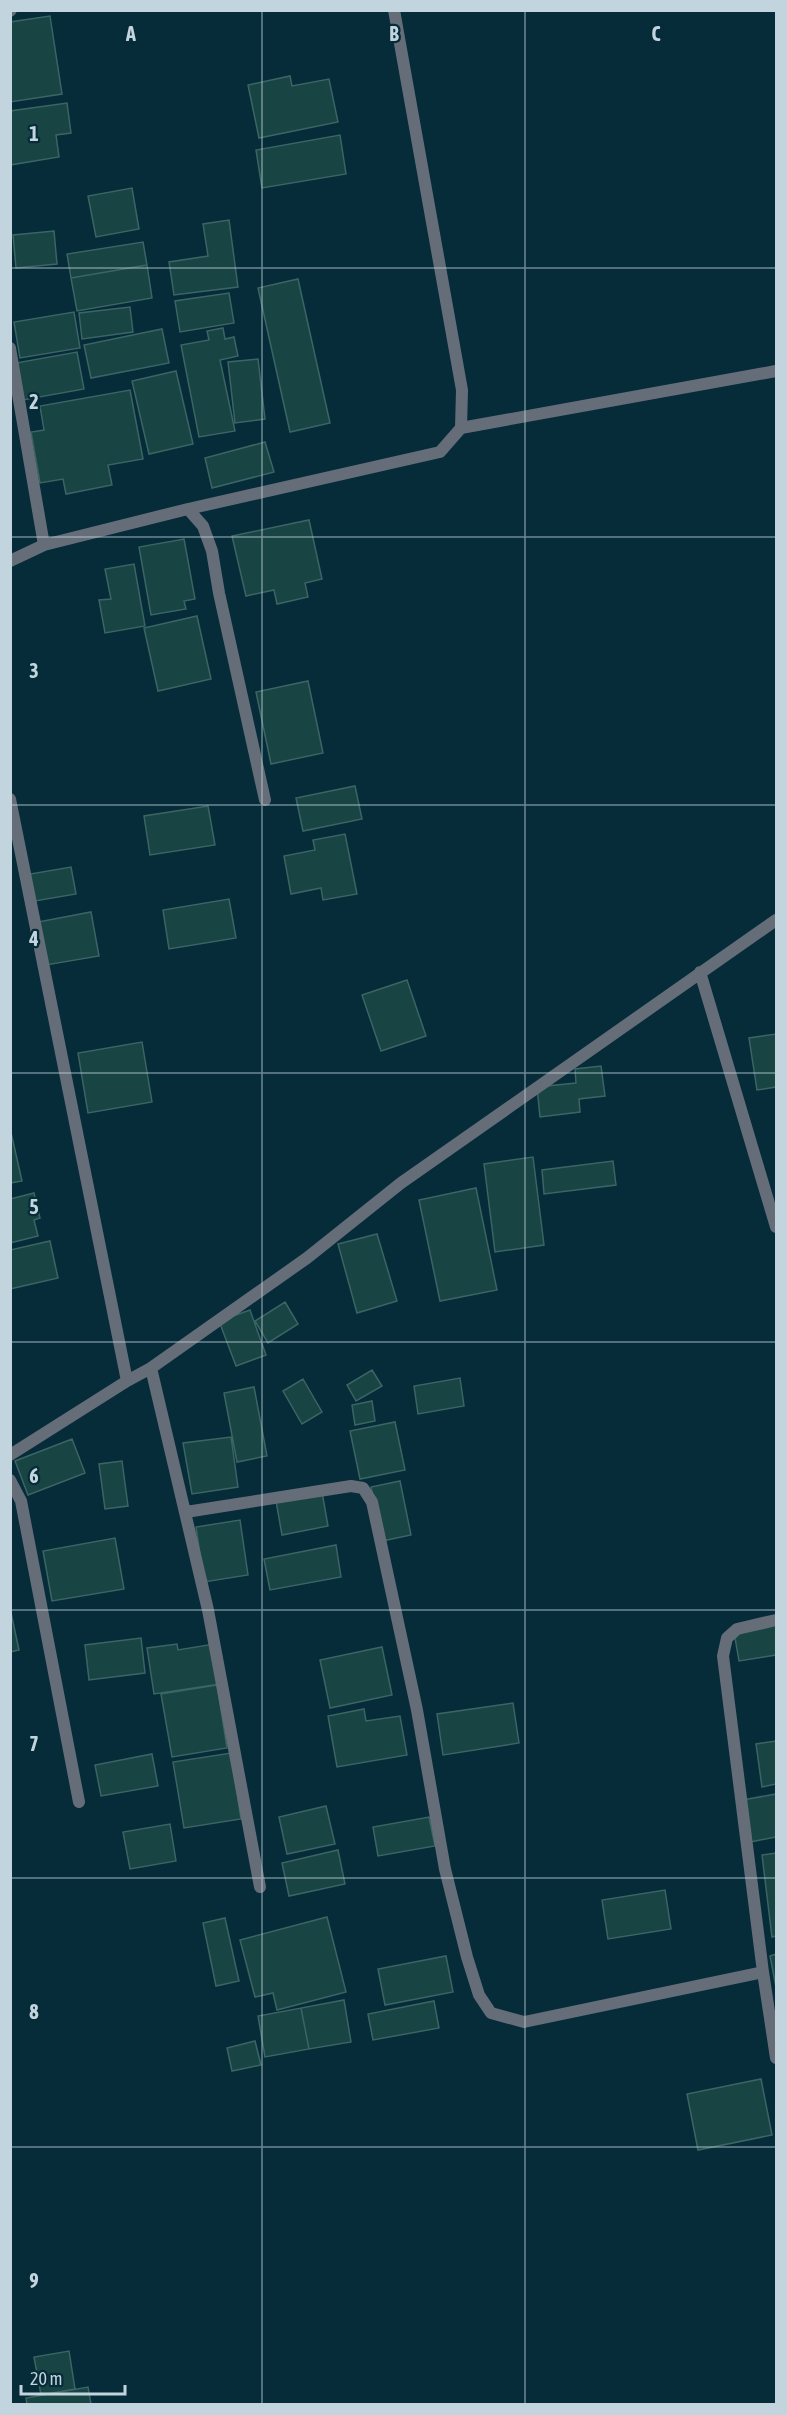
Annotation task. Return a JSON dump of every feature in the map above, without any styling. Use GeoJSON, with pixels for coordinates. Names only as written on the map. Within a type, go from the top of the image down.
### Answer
{"type":"FeatureCollection","features":[{"type":"Feature","properties":{"kind":"street"},"geometry":{"type":"LineString","coordinates":[[394,10],[462,390],[461,428]]}},
{"type":"Feature","properties":{"kind":"street"},"geometry":{"type":"LineString","coordinates":[[10,348],[44,545]]}},
{"type":"Feature","properties":{"kind":"street"},"geometry":{"type":"LineString","coordinates":[[10,561],[44,545],[188,509],[440,452],[461,428],[777,371]]}},
{"type":"Feature","properties":{"kind":"street"},"geometry":{"type":"LineString","coordinates":[[188,509],[203,526],[212,551],[219,593],[265,800]]}},
{"type":"Feature","properties":{"kind":"street"},"geometry":{"type":"LineString","coordinates":[[10,799],[127,1381]]}},
{"type":"Feature","properties":{"kind":"street"},"geometry":{"type":"LineString","coordinates":[[10,1455],[151,1368],[306,1258],[401,1183],[777,920]]}},
{"type":"Feature","properties":{"kind":"street"},"geometry":{"type":"LineString","coordinates":[[700,972],[777,1227]]}},
{"type":"Feature","properties":{"kind":"street"},"geometry":{"type":"LineString","coordinates":[[151,1368],[208,1610],[260,1887]]}},
{"type":"Feature","properties":{"kind":"street"},"geometry":{"type":"LineString","coordinates":[[10,1480],[21,1501],[79,1802]]}},
{"type":"Feature","properties":{"kind":"street"},"geometry":{"type":"LineString","coordinates":[[186,1512],[351,1486],[363,1488],[372,1502],[417,1710],[446,1869],[470,1967],[479,1995],[491,2013],[524,2022],[763,1972]]}},
{"type":"Feature","properties":{"kind":"street"},"geometry":{"type":"LineString","coordinates":[[777,1620],[737,1629],[728,1638],[723,1656],[763,1972],[777,2058]]}},
{"type":"Feature","properties":{"kind":"building"},"geometry":{"type":"Polygon","coordinates":[[[50,16],[62,94],[10,102],[10,22],[50,16]]]}},
{"type":"Feature","properties":{"kind":"building"},"geometry":{"type":"Polygon","coordinates":[[[290,76],[292,86],[329,79],[338,122],[259,138],[248,85],[290,76]]]}},
{"type":"Feature","properties":{"kind":"building"},"geometry":{"type":"Polygon","coordinates":[[[67,103],[71,133],[56,135],[59,157],[10,165],[10,111],[67,103]]]}},
{"type":"Feature","properties":{"kind":"building"},"geometry":{"type":"Polygon","coordinates":[[[340,135],[346,174],[262,188],[256,150],[340,135]]]}},
{"type":"Feature","properties":{"kind":"building"},"geometry":{"type":"Polygon","coordinates":[[[132,188],[139,229],[96,237],[88,196],[132,188]]]}},
{"type":"Feature","properties":{"kind":"building"},"geometry":{"type":"Polygon","coordinates":[[[229,220],[238,287],[174,295],[169,262],[208,256],[203,224],[229,220]]]}},
{"type":"Feature","properties":{"kind":"building"},"geometry":{"type":"Polygon","coordinates":[[[54,231],[57,264],[16,268],[13,235],[54,231]]]}},
{"type":"Feature","properties":{"kind":"building"},"geometry":{"type":"Polygon","coordinates":[[[143,242],[147,265],[71,278],[67,254],[143,242]]]}},
{"type":"Feature","properties":{"kind":"building"},"geometry":{"type":"Polygon","coordinates":[[[147,265],[152,298],[77,311],[71,278],[147,265]]]}},
{"type":"Feature","properties":{"kind":"building"},"geometry":{"type":"Polygon","coordinates":[[[298,279],[330,423],[290,432],[258,288],[298,279]]]}},
{"type":"Feature","properties":{"kind":"building"},"geometry":{"type":"Polygon","coordinates":[[[229,293],[234,323],[180,332],[175,301],[229,293]]]}},
{"type":"Feature","properties":{"kind":"building"},"geometry":{"type":"Polygon","coordinates":[[[130,307],[133,332],[82,339],[79,313],[130,307]]]}},
{"type":"Feature","properties":{"kind":"building"},"geometry":{"type":"Polygon","coordinates":[[[74,312],[80,348],[20,358],[14,322],[74,312]]]}},
{"type":"Feature","properties":{"kind":"building"},"geometry":{"type":"Polygon","coordinates":[[[223,328],[225,339],[234,337],[238,356],[220,360],[235,431],[199,437],[181,345],[209,340],[207,331],[223,328]]]}},
{"type":"Feature","properties":{"kind":"building"},"geometry":{"type":"Polygon","coordinates":[[[162,329],[169,363],[91,378],[84,345],[162,329]]]}},
{"type":"Feature","properties":{"kind":"building"},"geometry":{"type":"Polygon","coordinates":[[[77,352],[84,389],[23,400],[16,363],[77,352]]]}},
{"type":"Feature","properties":{"kind":"building"},"geometry":{"type":"Polygon","coordinates":[[[258,359],[265,419],[235,423],[228,362],[258,359]]]}},
{"type":"Feature","properties":{"kind":"building"},"geometry":{"type":"Polygon","coordinates":[[[176,371],[193,444],[149,454],[132,381],[176,371]]]}},
{"type":"Feature","properties":{"kind":"building"},"geometry":{"type":"Polygon","coordinates":[[[130,390],[143,459],[108,465],[112,485],[66,494],[63,479],[40,483],[31,432],[44,430],[40,406],[130,390]]]}},
{"type":"Feature","properties":{"kind":"building"},"geometry":{"type":"Polygon","coordinates":[[[265,442],[274,472],[212,488],[205,458],[265,442]]]}},
{"type":"Feature","properties":{"kind":"building"},"geometry":{"type":"Polygon","coordinates":[[[309,520],[322,579],[305,583],[308,597],[277,604],[274,590],[246,596],[232,536],[309,520]]]}},
{"type":"Feature","properties":{"kind":"building"},"geometry":{"type":"Polygon","coordinates":[[[184,539],[195,599],[184,601],[186,609],[151,615],[139,547],[184,539]]]}},
{"type":"Feature","properties":{"kind":"building"},"geometry":{"type":"Polygon","coordinates":[[[134,564],[145,626],[105,633],[99,600],[111,599],[105,569],[134,564]]]}},
{"type":"Feature","properties":{"kind":"building"},"geometry":{"type":"Polygon","coordinates":[[[197,616],[211,679],[158,691],[144,628],[197,616]]]}},
{"type":"Feature","properties":{"kind":"building"},"geometry":{"type":"Polygon","coordinates":[[[308,681],[323,753],[271,764],[256,692],[308,681]]]}},
{"type":"Feature","properties":{"kind":"building"},"geometry":{"type":"Polygon","coordinates":[[[355,786],[362,819],[303,831],[296,798],[355,786]]]}},
{"type":"Feature","properties":{"kind":"building"},"geometry":{"type":"Polygon","coordinates":[[[208,806],[215,845],[150,855],[144,816],[208,806]]]}},
{"type":"Feature","properties":{"kind":"building"},"geometry":{"type":"Polygon","coordinates":[[[345,834],[357,894],[323,900],[321,888],[291,894],[284,856],[315,850],[313,840],[345,834]]]}},
{"type":"Feature","properties":{"kind":"building"},"geometry":{"type":"Polygon","coordinates":[[[71,867],[76,894],[35,901],[30,874],[71,867]]]}},
{"type":"Feature","properties":{"kind":"building"},"geometry":{"type":"Polygon","coordinates":[[[229,899],[236,938],[169,949],[163,910],[229,899]]]}},
{"type":"Feature","properties":{"kind":"building"},"geometry":{"type":"Polygon","coordinates":[[[91,912],[99,956],[46,965],[38,922],[91,912]]]}},
{"type":"Feature","properties":{"kind":"building"},"geometry":{"type":"Polygon","coordinates":[[[407,980],[426,1036],[381,1051],[362,995],[407,980]]]}},
{"type":"Feature","properties":{"kind":"building"},"geometry":{"type":"Polygon","coordinates":[[[776,1034],[776,1087],[757,1090],[749,1038],[776,1034]]]}},
{"type":"Feature","properties":{"kind":"building"},"geometry":{"type":"Polygon","coordinates":[[[142,1042],[152,1102],[88,1113],[78,1053],[142,1042]]]}},
{"type":"Feature","properties":{"kind":"building"},"geometry":{"type":"Polygon","coordinates":[[[601,1066],[605,1096],[579,1099],[580,1112],[540,1117],[537,1087],[576,1083],[575,1069],[601,1066]]]}},
{"type":"Feature","properties":{"kind":"building"},"geometry":{"type":"Polygon","coordinates":[[[10,1128],[22,1181],[10,1183],[10,1128]]]}},
{"type":"Feature","properties":{"kind":"building"},"geometry":{"type":"Polygon","coordinates":[[[533,1157],[544,1245],[495,1252],[484,1164],[533,1157]]]}},
{"type":"Feature","properties":{"kind":"building"},"geometry":{"type":"Polygon","coordinates":[[[613,1161],[616,1185],[544,1194],[542,1170],[613,1161]]]}},
{"type":"Feature","properties":{"kind":"building"},"geometry":{"type":"Polygon","coordinates":[[[476,1188],[497,1290],[440,1301],[419,1200],[476,1188]]]}},
{"type":"Feature","properties":{"kind":"building"},"geometry":{"type":"Polygon","coordinates":[[[34,1193],[40,1218],[34,1220],[38,1236],[10,1243],[10,1199],[34,1193]]]}},
{"type":"Feature","properties":{"kind":"building"},"geometry":{"type":"Polygon","coordinates":[[[377,1234],[397,1301],[357,1313],[338,1244],[377,1234]]]}},
{"type":"Feature","properties":{"kind":"building"},"geometry":{"type":"Polygon","coordinates":[[[50,1241],[58,1278],[10,1289],[10,1250],[50,1241]]]}},
{"type":"Feature","properties":{"kind":"building"},"geometry":{"type":"Polygon","coordinates":[[[285,1302],[298,1324],[268,1343],[255,1321],[285,1302]]]}},
{"type":"Feature","properties":{"kind":"building"},"geometry":{"type":"Polygon","coordinates":[[[250,1310],[266,1355],[236,1366],[219,1321],[250,1310]]]}},
{"type":"Feature","properties":{"kind":"building"},"geometry":{"type":"Polygon","coordinates":[[[372,1370],[382,1386],[356,1401],[347,1385],[372,1370]]]}},
{"type":"Feature","properties":{"kind":"building"},"geometry":{"type":"Polygon","coordinates":[[[460,1378],[464,1406],[418,1414],[414,1386],[460,1378]]]}},
{"type":"Feature","properties":{"kind":"building"},"geometry":{"type":"Polygon","coordinates":[[[303,1379],[322,1412],[302,1424],[283,1391],[303,1379]]]}},
{"type":"Feature","properties":{"kind":"building"},"geometry":{"type":"Polygon","coordinates":[[[254,1387],[267,1456],[237,1462],[224,1393],[254,1387]]]}},
{"type":"Feature","properties":{"kind":"building"},"geometry":{"type":"Polygon","coordinates":[[[372,1401],[375,1421],[355,1425],[352,1405],[372,1401]]]}},
{"type":"Feature","properties":{"kind":"building"},"geometry":{"type":"Polygon","coordinates":[[[395,1422],[405,1470],[360,1479],[350,1431],[395,1422]]]}},
{"type":"Feature","properties":{"kind":"building"},"geometry":{"type":"Polygon","coordinates":[[[231,1437],[238,1487],[192,1494],[183,1443],[231,1437]]]}},
{"type":"Feature","properties":{"kind":"building"},"geometry":{"type":"Polygon","coordinates":[[[72,1439],[85,1473],[28,1495],[15,1461],[72,1439]]]}},
{"type":"Feature","properties":{"kind":"building"},"geometry":{"type":"Polygon","coordinates":[[[122,1461],[128,1506],[105,1509],[99,1464],[122,1461]]]}},
{"type":"Feature","properties":{"kind":"building"},"geometry":{"type":"Polygon","coordinates":[[[400,1481],[411,1535],[382,1541],[371,1487],[400,1481]]]}},
{"type":"Feature","properties":{"kind":"building"},"geometry":{"type":"Polygon","coordinates":[[[322,1492],[328,1526],[282,1535],[276,1501],[322,1492]]]}},
{"type":"Feature","properties":{"kind":"building"},"geometry":{"type":"Polygon","coordinates":[[[240,1520],[248,1575],[204,1582],[196,1527],[240,1520]]]}},
{"type":"Feature","properties":{"kind":"building"},"geometry":{"type":"Polygon","coordinates":[[[115,1538],[124,1589],[52,1601],[43,1551],[115,1538]]]}},
{"type":"Feature","properties":{"kind":"building"},"geometry":{"type":"Polygon","coordinates":[[[336,1545],[341,1577],[270,1590],[264,1559],[336,1545]]]}},
{"type":"Feature","properties":{"kind":"building"},"geometry":{"type":"Polygon","coordinates":[[[10,1608],[19,1650],[10,1652],[10,1608]]]}},
{"type":"Feature","properties":{"kind":"building"},"geometry":{"type":"Polygon","coordinates":[[[776,1625],[776,1655],[739,1661],[734,1632],[776,1625]]]}},
{"type":"Feature","properties":{"kind":"building"},"geometry":{"type":"Polygon","coordinates":[[[141,1638],[145,1673],[89,1680],[85,1645],[141,1638]]]}},
{"type":"Feature","properties":{"kind":"building"},"geometry":{"type":"Polygon","coordinates":[[[177,1644],[178,1650],[214,1644],[220,1684],[154,1694],[147,1648],[177,1644]]]}},
{"type":"Feature","properties":{"kind":"building"},"geometry":{"type":"Polygon","coordinates":[[[382,1647],[392,1695],[330,1708],[320,1660],[382,1647]]]}},
{"type":"Feature","properties":{"kind":"building"},"geometry":{"type":"Polygon","coordinates":[[[217,1685],[227,1748],[172,1757],[161,1694],[217,1685]]]}},
{"type":"Feature","properties":{"kind":"building"},"geometry":{"type":"Polygon","coordinates":[[[513,1703],[519,1743],[443,1755],[437,1714],[513,1703]]]}},
{"type":"Feature","properties":{"kind":"building"},"geometry":{"type":"Polygon","coordinates":[[[364,1709],[366,1721],[400,1716],[407,1755],[337,1767],[328,1716],[364,1709]]]}},
{"type":"Feature","properties":{"kind":"building"},"geometry":{"type":"Polygon","coordinates":[[[776,1741],[776,1784],[762,1787],[756,1744],[776,1741]]]}},
{"type":"Feature","properties":{"kind":"building"},"geometry":{"type":"Polygon","coordinates":[[[231,1753],[241,1819],[184,1828],[173,1762],[231,1753]]]}},
{"type":"Feature","properties":{"kind":"building"},"geometry":{"type":"Polygon","coordinates":[[[152,1754],[158,1786],[101,1796],[95,1765],[152,1754]]]}},
{"type":"Feature","properties":{"kind":"building"},"geometry":{"type":"Polygon","coordinates":[[[776,1794],[776,1837],[750,1842],[742,1800],[776,1794]]]}},
{"type":"Feature","properties":{"kind":"building"},"geometry":{"type":"Polygon","coordinates":[[[326,1806],[335,1844],[287,1854],[279,1817],[326,1806]]]}},
{"type":"Feature","properties":{"kind":"building"},"geometry":{"type":"Polygon","coordinates":[[[429,1817],[435,1846],[378,1856],[373,1827],[429,1817]]]}},
{"type":"Feature","properties":{"kind":"building"},"geometry":{"type":"Polygon","coordinates":[[[170,1824],[176,1861],[130,1869],[123,1832],[170,1824]]]}},
{"type":"Feature","properties":{"kind":"building"},"geometry":{"type":"Polygon","coordinates":[[[338,1850],[345,1884],[289,1896],[282,1863],[338,1850]]]}},
{"type":"Feature","properties":{"kind":"building"},"geometry":{"type":"Polygon","coordinates":[[[776,1853],[776,1936],[772,1937],[762,1855],[776,1853]]]}},
{"type":"Feature","properties":{"kind":"building"},"geometry":{"type":"Polygon","coordinates":[[[665,1890],[671,1929],[608,1939],[602,1900],[665,1890]]]}},
{"type":"Feature","properties":{"kind":"building"},"geometry":{"type":"Polygon","coordinates":[[[327,1917],[346,1992],[277,2010],[273,1993],[255,1997],[240,1940],[327,1917]]]}},
{"type":"Feature","properties":{"kind":"building"},"geometry":{"type":"Polygon","coordinates":[[[225,1918],[239,1981],[216,1986],[203,1923],[225,1918]]]}},
{"type":"Feature","properties":{"kind":"building"},"geometry":{"type":"Polygon","coordinates":[[[776,1954],[776,1987],[770,1956],[776,1954]]]}},
{"type":"Feature","properties":{"kind":"building"},"geometry":{"type":"Polygon","coordinates":[[[446,1956],[453,1992],[385,2005],[378,1969],[446,1956]]]}},
{"type":"Feature","properties":{"kind":"building"},"geometry":{"type":"Polygon","coordinates":[[[344,2000],[351,2042],[309,2049],[301,2008],[344,2000]]]}},
{"type":"Feature","properties":{"kind":"building"},"geometry":{"type":"Polygon","coordinates":[[[434,2001],[439,2028],[373,2040],[368,2014],[434,2001]]]}},
{"type":"Feature","properties":{"kind":"building"},"geometry":{"type":"Polygon","coordinates":[[[301,2008],[309,2049],[265,2057],[258,2016],[301,2008]]]}},
{"type":"Feature","properties":{"kind":"building"},"geometry":{"type":"Polygon","coordinates":[[[255,2041],[261,2065],[232,2071],[227,2048],[255,2041]]]}},
{"type":"Feature","properties":{"kind":"building"},"geometry":{"type":"Polygon","coordinates":[[[761,2079],[772,2135],[698,2150],[687,2094],[761,2079]]]}},
{"type":"Feature","properties":{"kind":"building"},"geometry":{"type":"Polygon","coordinates":[[[69,2351],[75,2389],[41,2395],[34,2357],[69,2351]]]}},
{"type":"Feature","properties":{"kind":"building"},"geometry":{"type":"Polygon","coordinates":[[[88,2387],[91,2404],[27,2404],[26,2398],[88,2387]]]}}]}
